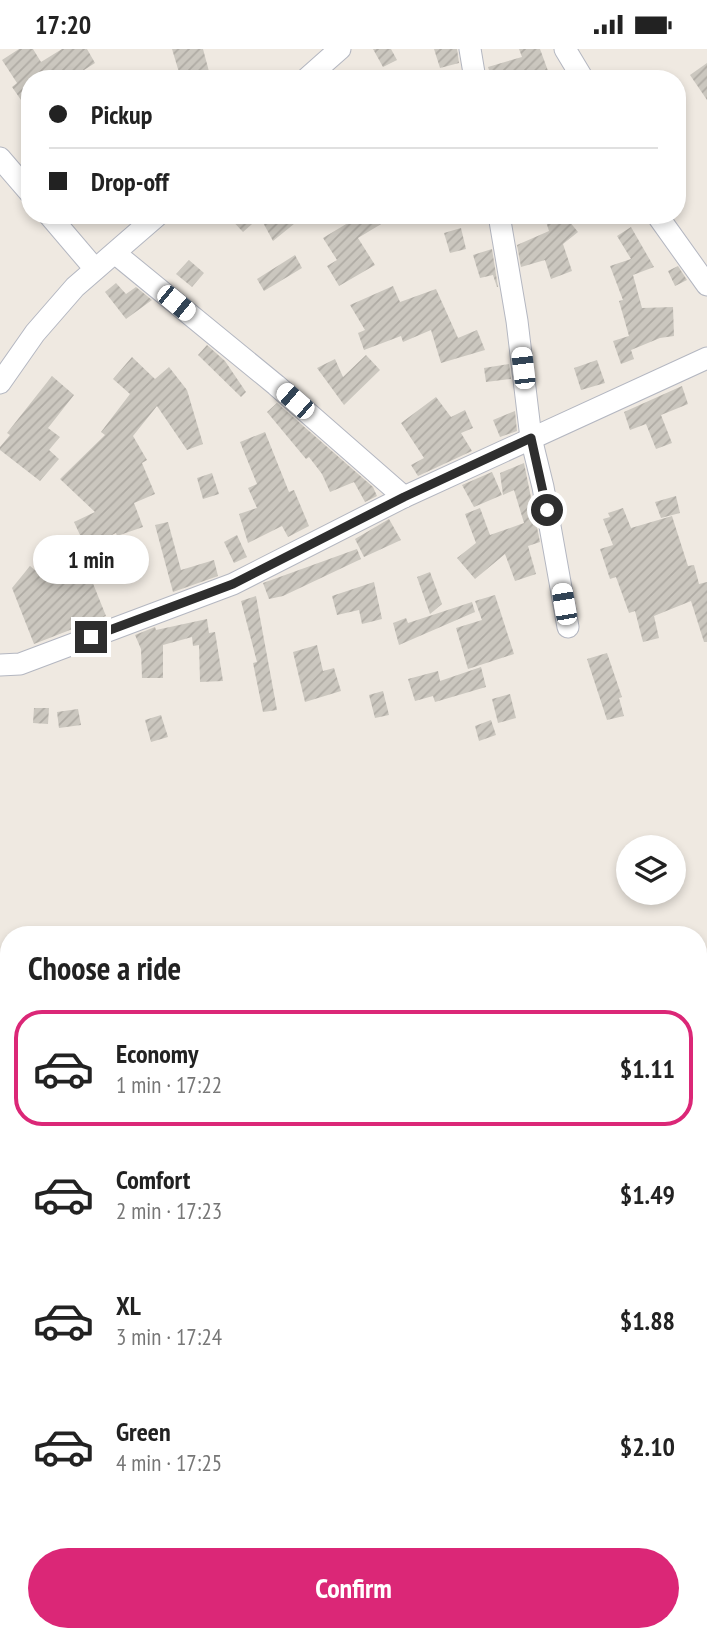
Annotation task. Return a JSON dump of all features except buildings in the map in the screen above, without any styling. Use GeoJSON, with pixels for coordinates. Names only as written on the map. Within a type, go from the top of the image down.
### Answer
{"type":"FeatureCollection","features":[{"type":"Feature","properties":{"kind":"street"},"geometry":{"type":"LineString","coordinates":[[316,70],[340,49]]}},
{"type":"Feature","properties":{"kind":"street"},"geometry":{"type":"LineString","coordinates":[[470,49],[474,70]]}},
{"type":"Feature","properties":{"kind":"street"},"geometry":{"type":"LineString","coordinates":[[565,49],[578,70]]}},
{"type":"Feature","properties":{"kind":"street"},"geometry":{"type":"LineString","coordinates":[[0,158],[21,182]]}},
{"type":"Feature","properties":{"kind":"street"},"geometry":{"type":"LineString","coordinates":[[56,224],[94,269]]}},
{"type":"Feature","properties":{"kind":"street"},"geometry":{"type":"LineString","coordinates":[[0,383],[35,333],[94,269],[116,254],[148,224]]}},
{"type":"Feature","properties":{"kind":"street"},"geometry":{"type":"LineString","coordinates":[[501,224],[517,321],[531,438],[568,627]]}},
{"type":"Feature","properties":{"kind":"street"},"geometry":{"type":"LineString","coordinates":[[663,224],[707,285]]}},
{"type":"Feature","properties":{"kind":"street"},"geometry":{"type":"LineString","coordinates":[[116,254],[276,385],[404,497]]}},
{"type":"Feature","properties":{"kind":"street"},"geometry":{"type":"LineString","coordinates":[[0,665],[20,664],[233,584],[404,497],[707,358]]}},
{"type":"Feature","properties":{"kind":"route"},"geometry":{"type":"LineString","coordinates":[[91,637],[233,584],[404,497],[531,438],[547,510]]}}]}
